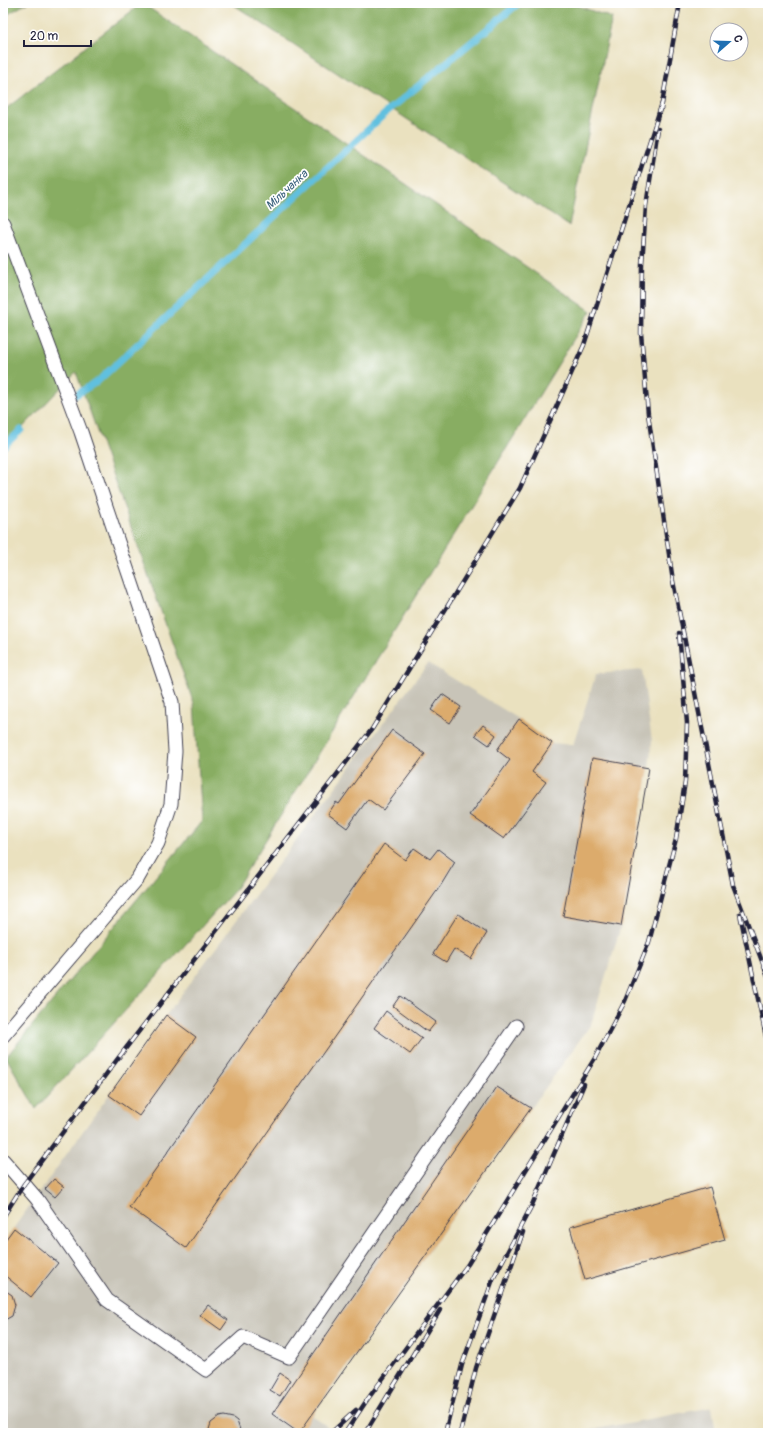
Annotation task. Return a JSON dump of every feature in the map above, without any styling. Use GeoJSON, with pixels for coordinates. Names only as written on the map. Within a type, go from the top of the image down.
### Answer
{"type":"FeatureCollection","features":[{"type":"Feature","properties":{"kind":"lane"},"geometry":{"type":"LineString","coordinates":[[3,223],[81,432],[172,702],[175,751],[171,804],[158,843],[138,878],[3,1036]]}},
{"type":"Feature","properties":{"kind":"lane"},"geometry":{"type":"LineString","coordinates":[[3,1160],[36,1199],[107,1300],[206,1370],[243,1337],[289,1357],[516,1026]]}},
{"type":"Feature","properties":{"kind":"shaded area"},"geometry":{"type":"Polygon","coordinates":[[[428,663],[519,719],[552,743],[573,745],[596,674],[642,670],[652,741],[649,768],[621,926],[591,1024],[312,1416],[337,1433],[3,1433],[3,1243],[166,1015],[428,663]]]}},
{"type":"Feature","properties":{"kind":"shaded area"},"geometry":{"type":"Polygon","coordinates":[[[712,1407],[716,1433],[575,1433],[712,1407]]]}},
{"type":"Feature","properties":{"kind":"green space"},"geometry":{"type":"Polygon","coordinates":[[[3,3],[27,3],[3,17],[3,3]]]}},
{"type":"Feature","properties":{"kind":"green space"},"geometry":{"type":"Polygon","coordinates":[[[142,3],[591,311],[235,890],[36,1109],[6,1057],[202,821],[194,704],[76,372],[3,448],[3,111],[142,3]]]}},
{"type":"Feature","properties":{"kind":"green space"},"geometry":{"type":"Polygon","coordinates":[[[231,3],[570,3],[612,18],[569,226],[231,3]]]}},
{"type":"Feature","properties":{"kind":"building"},"geometry":{"type":"Polygon","coordinates":[[[442,694],[461,707],[450,723],[431,710],[442,694]]]}},
{"type":"Feature","properties":{"kind":"building"},"geometry":{"type":"Polygon","coordinates":[[[519,719],[552,743],[532,772],[546,782],[504,839],[470,815],[510,760],[497,750],[519,719]]]}},
{"type":"Feature","properties":{"kind":"building"},"geometry":{"type":"Polygon","coordinates":[[[483,725],[496,735],[489,745],[475,735],[483,725]]]}},
{"type":"Feature","properties":{"kind":"building"},"geometry":{"type":"Polygon","coordinates":[[[392,730],[425,754],[383,810],[368,799],[347,828],[328,814],[336,802],[339,804],[392,730]]]}},
{"type":"Feature","properties":{"kind":"building"},"geometry":{"type":"Polygon","coordinates":[[[592,758],[649,768],[621,926],[563,916],[592,758]]]}},
{"type":"Feature","properties":{"kind":"building"},"geometry":{"type":"Polygon","coordinates":[[[384,844],[405,860],[414,848],[430,859],[438,849],[455,862],[441,885],[186,1248],[129,1207],[384,844]]]}},
{"type":"Feature","properties":{"kind":"building"},"geometry":{"type":"Polygon","coordinates":[[[458,914],[487,933],[471,959],[454,949],[446,962],[433,954],[458,914]]]}},
{"type":"Feature","properties":{"kind":"building"},"geometry":{"type":"Polygon","coordinates":[[[400,996],[436,1022],[428,1032],[393,1006],[400,996]]]}},
{"type":"Feature","properties":{"kind":"building"},"geometry":{"type":"Polygon","coordinates":[[[386,1011],[422,1038],[410,1054],[374,1028],[386,1011]]]}},
{"type":"Feature","properties":{"kind":"building"},"geometry":{"type":"Polygon","coordinates":[[[166,1015],[196,1037],[139,1116],[109,1095],[166,1015]]]}},
{"type":"Feature","properties":{"kind":"building"},"geometry":{"type":"Polygon","coordinates":[[[497,1087],[531,1108],[299,1433],[272,1414],[497,1087]]]}},
{"type":"Feature","properties":{"kind":"building"},"geometry":{"type":"Polygon","coordinates":[[[54,1179],[64,1187],[55,1197],[45,1189],[54,1179]]]}},
{"type":"Feature","properties":{"kind":"building"},"geometry":{"type":"Polygon","coordinates":[[[710,1187],[725,1240],[585,1280],[570,1227],[710,1187]]]}},
{"type":"Feature","properties":{"kind":"building"},"geometry":{"type":"Polygon","coordinates":[[[14,1228],[58,1263],[31,1297],[3,1274],[3,1243],[14,1228]]]}},
{"type":"Feature","properties":{"kind":"building"},"geometry":{"type":"Polygon","coordinates":[[[3,1289],[12,1295],[15,1305],[12,1316],[3,1321],[3,1289]]]}},
{"type":"Feature","properties":{"kind":"building"},"geometry":{"type":"Polygon","coordinates":[[[208,1305],[228,1320],[221,1330],[200,1315],[208,1305]]]}},
{"type":"Feature","properties":{"kind":"building"},"geometry":{"type":"Polygon","coordinates":[[[280,1373],[290,1380],[280,1396],[270,1390],[280,1373]]]}},
{"type":"Feature","properties":{"kind":"building"},"geometry":{"type":"Polygon","coordinates":[[[224,1416],[233,1418],[237,1421],[241,1433],[208,1433],[211,1423],[219,1417],[224,1416]]]}},
{"type":"Feature","properties":{"kind":"waterway","name":"Мільчанка"},"geometry":{"type":"LineString","coordinates":[[74,396],[98,381],[389,110],[519,3]]}},
{"type":"Feature","properties":{"kind":"waterway","name":"Мільчанка"},"geometry":{"type":"LineString","coordinates":[[3,447],[21,430]]}},
{"type":"Feature","properties":{"kind":"railway"},"geometry":{"type":"LineString","coordinates":[[661,109],[680,3]]}},
{"type":"Feature","properties":{"kind":"railway"},"geometry":{"type":"LineString","coordinates":[[3,1217],[24,1184],[116,1061],[372,729],[520,488],[584,345],[662,103]]}},
{"type":"Feature","properties":{"kind":"railway"},"geometry":{"type":"LineString","coordinates":[[658,129],[646,206],[642,264],[641,333],[648,414],[673,581],[733,885],[768,977]]}},
{"type":"Feature","properties":{"kind":"railway"},"geometry":{"type":"LineString","coordinates":[[345,1433],[367,1400],[468,1264],[595,1058],[625,1001],[649,942],[676,839],[685,782],[687,723],[679,633]]}},
{"type":"Feature","properties":{"kind":"railway"},"geometry":{"type":"LineString","coordinates":[[740,914],[768,1046]]}},
{"type":"Feature","properties":{"kind":"railway"},"geometry":{"type":"LineString","coordinates":[[445,1433],[462,1365],[493,1279],[532,1205],[584,1084]]}},
{"type":"Feature","properties":{"kind":"railway"},"geometry":{"type":"LineString","coordinates":[[460,1433],[476,1368],[523,1232]]}},
{"type":"Feature","properties":{"kind":"railway"},"geometry":{"type":"LineString","coordinates":[[365,1433],[440,1310]]}},
{"type":"Feature","properties":{"kind":"railway"},"geometry":{"type":"LineString","coordinates":[[331,1433],[356,1410]]}}]}
